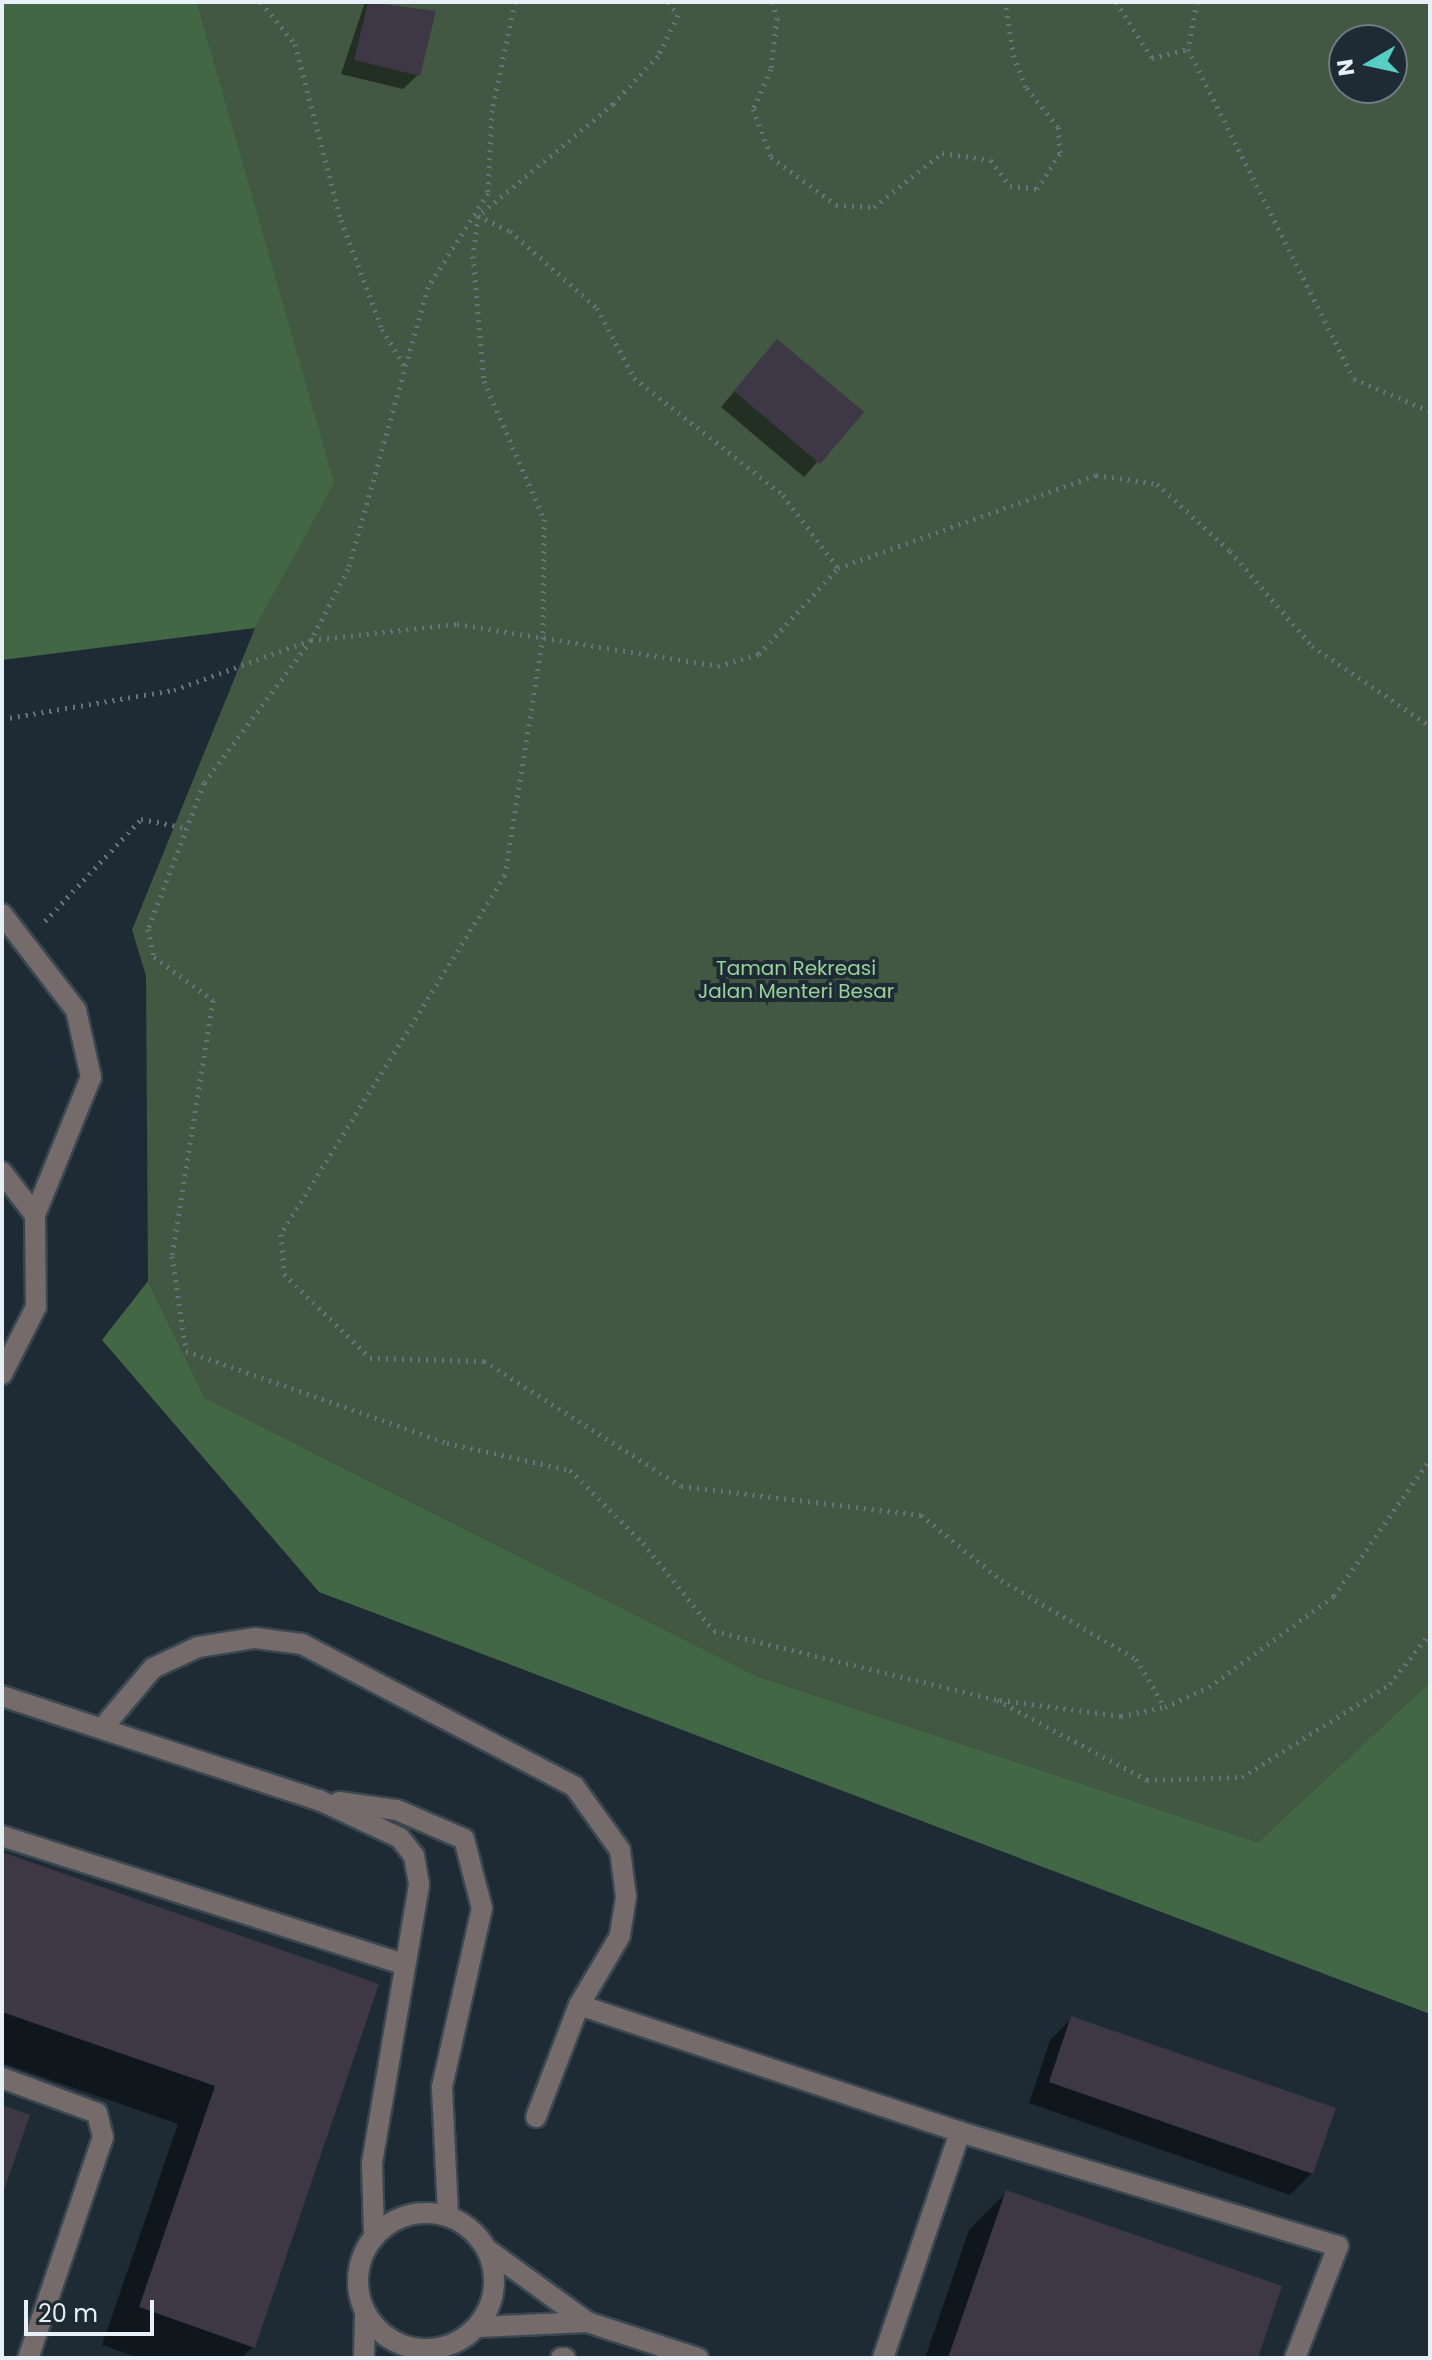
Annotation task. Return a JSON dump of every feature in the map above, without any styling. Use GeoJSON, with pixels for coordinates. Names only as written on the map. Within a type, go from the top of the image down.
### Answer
{"type":"FeatureCollection","features":[{"type":"Feature","properties":{"kind":"street"},"geometry":{"type":"LineString","coordinates":[[2,914],[26,940],[76,1010],[91,1077],[35,1215],[36,1307],[2,1374]]}},
{"type":"Feature","properties":{"kind":"street"},"geometry":{"type":"LineString","coordinates":[[2,1172],[35,1215]]}},
{"type":"Feature","properties":{"kind":"street"},"geometry":{"type":"LineString","coordinates":[[105,1725],[153,1668],[198,1647],[255,1638],[302,1644],[574,1786],[620,1850],[626,1897],[620,1936],[579,2005],[536,2117]]}},
{"type":"Feature","properties":{"kind":"street"},"geometry":{"type":"LineString","coordinates":[[2,1696],[105,1725],[319,1800],[400,1838],[414,1856],[419,1885],[372,2163],[374,2236],[358,2287],[365,2313],[364,2358]]}},
{"type":"Feature","properties":{"kind":"street"},"geometry":{"type":"LineString","coordinates":[[319,1800],[397,1810],[464,1839],[482,1908],[442,2087],[448,2216]]}},
{"type":"Feature","properties":{"kind":"street"},"geometry":{"type":"LineString","coordinates":[[2,1836],[405,1965]]}},
{"type":"Feature","properties":{"kind":"street"},"geometry":{"type":"LineString","coordinates":[[579,2005],[960,2132],[1338,2246],[1295,2358]]}},
{"type":"Feature","properties":{"kind":"street"},"geometry":{"type":"LineString","coordinates":[[2,2078],[97,2113],[103,2137],[28,2358]]}},
{"type":"Feature","properties":{"kind":"street"},"geometry":{"type":"LineString","coordinates":[[883,2358],[960,2132]]}},
{"type":"Feature","properties":{"kind":"street"},"geometry":{"type":"LineString","coordinates":[[374,2236],[421,2212],[448,2216],[488,2250],[587,2322],[698,2358]]}},
{"type":"Feature","properties":{"kind":"street"},"geometry":{"type":"LineString","coordinates":[[365,2313],[405,2347],[451,2351],[479,2327],[495,2276],[488,2250]]}},
{"type":"Feature","properties":{"kind":"street"},"geometry":{"type":"LineString","coordinates":[[479,2327],[587,2322]]}},
{"type":"Feature","properties":{"kind":"path"},"geometry":{"type":"LineString","coordinates":[[261,2],[295,44],[341,220],[382,329],[405,367]]}},
{"type":"Feature","properties":{"kind":"path"},"geometry":{"type":"LineString","coordinates":[[515,2],[492,110],[488,193],[478,216],[428,287],[348,569],[311,640],[204,783],[148,929],[154,957],[213,1000],[172,1256],[186,1351],[447,1443],[570,1470],[643,1543],[714,1631],[997,1700],[1121,1716],[1165,1707],[1209,1687],[1334,1596],[1430,1459]]}},
{"type":"Feature","properties":{"kind":"path"},"geometry":{"type":"LineString","coordinates":[[668,2],[678,15],[658,56],[602,113],[478,216],[473,256],[484,381],[544,519],[543,637],[505,875],[281,1234],[284,1274],[370,1358],[484,1361],[681,1486],[921,1515],[1001,1580],[1136,1659],[1165,1707]]}},
{"type":"Feature","properties":{"kind":"path"},"geometry":{"type":"LineString","coordinates":[[772,2],[771,69],[753,109],[771,157],[836,205],[874,207],[942,153],[991,160],[1010,186],[1037,189],[1060,153],[1058,127],[1026,87],[1014,57],[1005,2]]}},
{"type":"Feature","properties":{"kind":"path"},"geometry":{"type":"LineString","coordinates":[[1116,2],[1152,58],[1188,49]]}},
{"type":"Feature","properties":{"kind":"path"},"geometry":{"type":"LineString","coordinates":[[1197,2],[1188,49],[1354,379],[1430,411]]}},
{"type":"Feature","properties":{"kind":"path"},"geometry":{"type":"LineString","coordinates":[[478,216],[510,231],[597,308],[634,378],[783,495],[838,568]]}},
{"type":"Feature","properties":{"kind":"path"},"geometry":{"type":"LineString","coordinates":[[2,719],[174,690],[311,640],[457,624],[718,666],[759,654],[838,568],[1096,475],[1157,484],[1230,551],[1312,646],[1430,726]]}},
{"type":"Feature","properties":{"kind":"path"},"geometry":{"type":"LineString","coordinates":[[26,940],[141,819],[187,828]]}},
{"type":"Feature","properties":{"kind":"path"},"geometry":{"type":"LineString","coordinates":[[997,1700],[1147,1780],[1242,1777],[1390,1684],[1430,1633]]}},
{"type":"Feature","properties":{"kind":"green space"},"geometry":{"type":"Polygon","coordinates":[[[2,2],[197,2],[334,483],[255,628],[2,660],[2,2]]]}},
{"type":"Feature","properties":{"kind":"green space","name":"Taman Rekreasi Jalan Menteri Besar"},"geometry":{"type":"Polygon","coordinates":[[[197,2],[1430,2],[1430,1682],[1258,1842],[757,1676],[205,1398],[148,1281],[146,976],[132,930],[255,628],[333,483],[197,2]]]}},
{"type":"Feature","properties":{"kind":"green space"},"geometry":{"type":"Polygon","coordinates":[[[148,1281],[205,1398],[757,1676],[1258,1842],[1430,1682],[1430,2014],[319,1592],[102,1340],[148,1281]]]}},
{"type":"Feature","properties":{"kind":"building"},"geometry":{"type":"Polygon","coordinates":[[[368,2],[436,11],[420,76],[354,60],[368,2]]]}},
{"type":"Feature","properties":{"kind":"building"},"geometry":{"type":"Polygon","coordinates":[[[777,339],[864,412],[820,464],[734,391],[777,339]]]}},
{"type":"Feature","properties":{"kind":"building"},"geometry":{"type":"Polygon","coordinates":[[[2,1852],[379,1984],[255,2348],[139,2307],[215,2086],[2,2012],[2,1852]]]}},
{"type":"Feature","properties":{"kind":"building"},"geometry":{"type":"Polygon","coordinates":[[[1071,2016],[1336,2108],[1313,2174],[1049,2082],[1071,2016]]]}},
{"type":"Feature","properties":{"kind":"building"},"geometry":{"type":"Polygon","coordinates":[[[2,2105],[30,2115],[2,2196],[2,2105]]]}},
{"type":"Feature","properties":{"kind":"building"},"geometry":{"type":"Polygon","coordinates":[[[1006,2190],[1282,2286],[1258,2358],[948,2358],[1006,2190]]]}}]}
